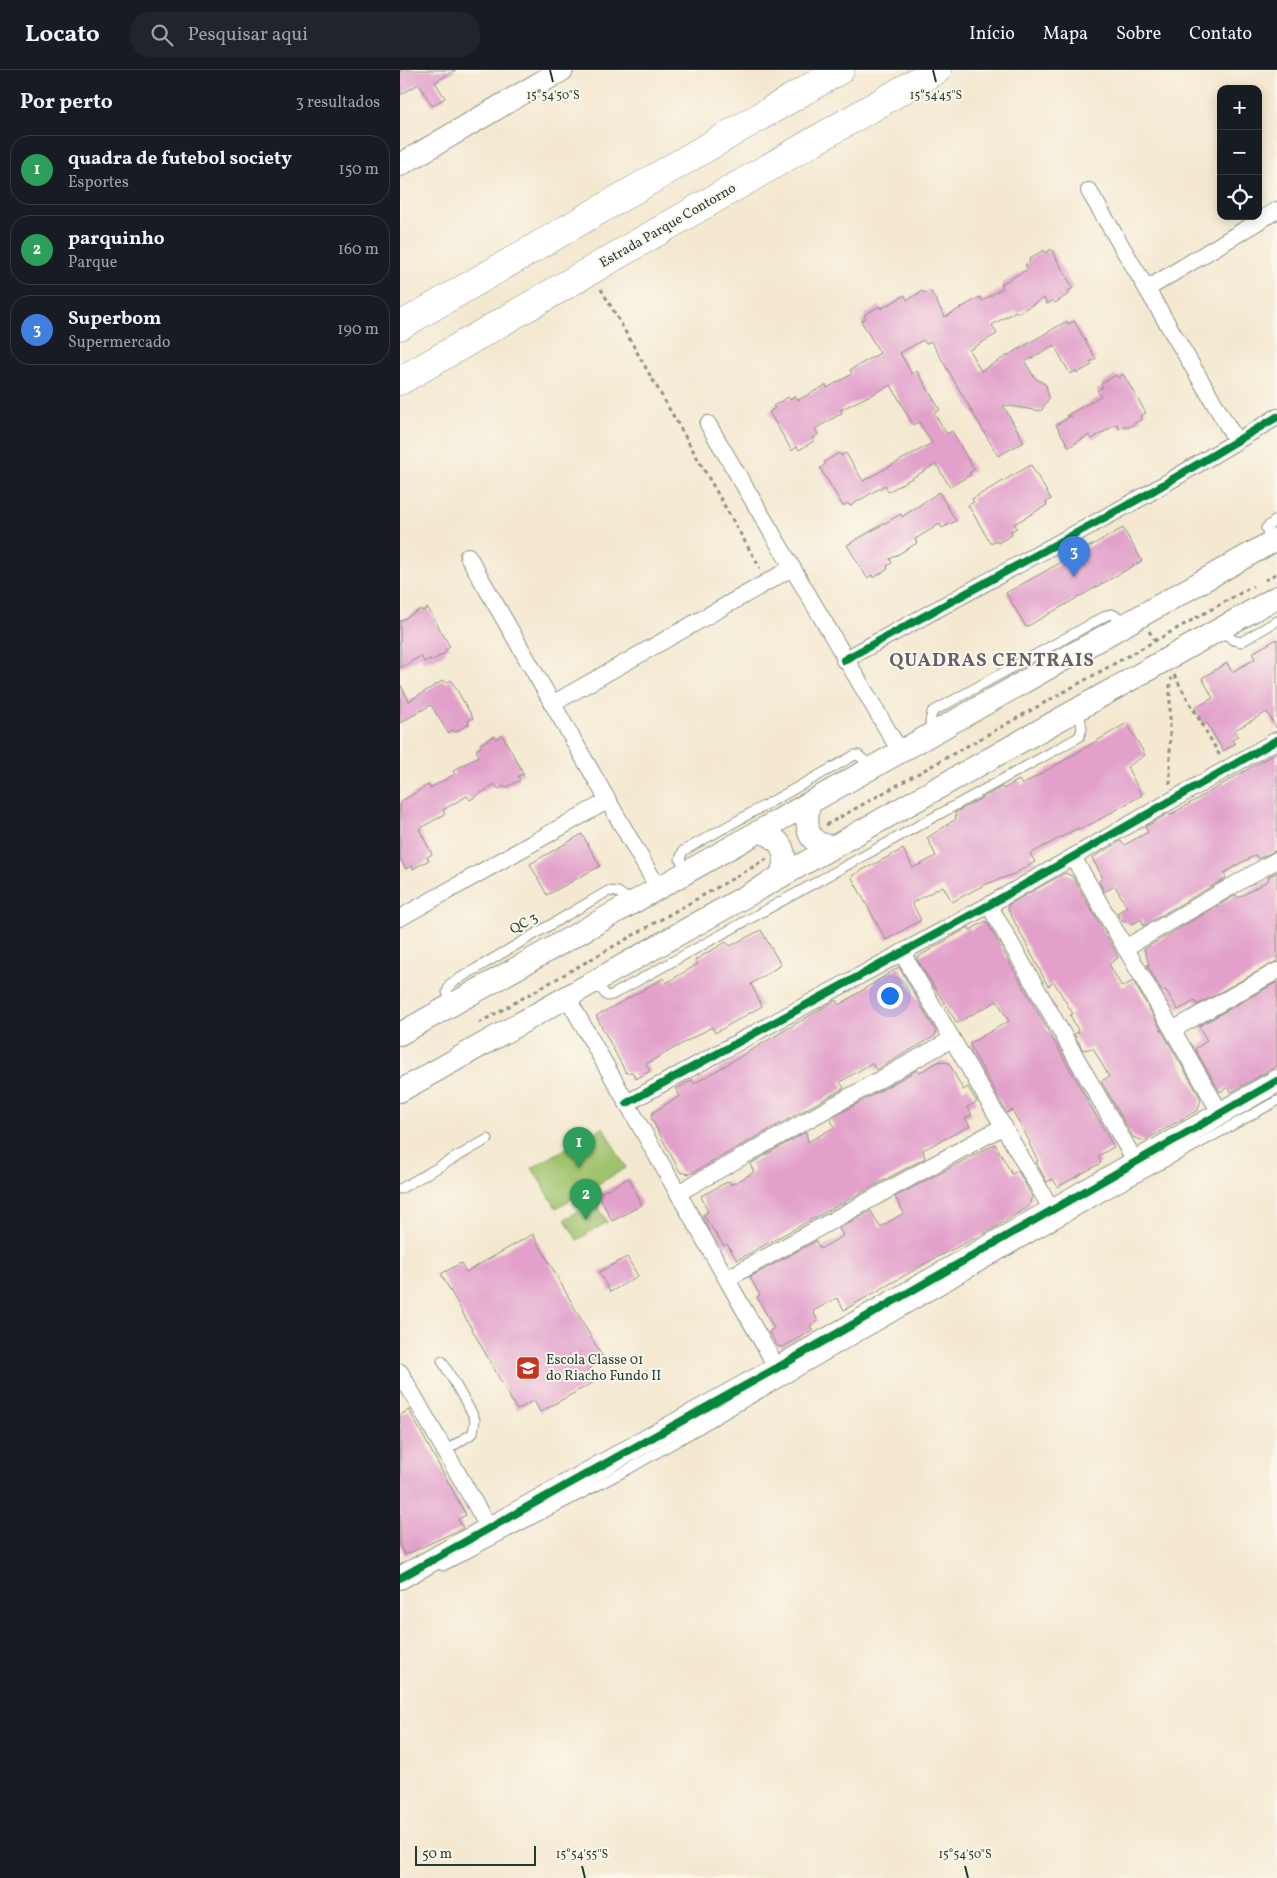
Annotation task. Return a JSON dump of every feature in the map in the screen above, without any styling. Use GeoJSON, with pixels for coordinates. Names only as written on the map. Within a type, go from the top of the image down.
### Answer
{"type":"FeatureCollection","features":[{"type":"Feature","properties":{"kind":"highway"},"geometry":{"type":"LineString","coordinates":[[400,326],[840,70]]}},
{"type":"Feature","properties":{"kind":"highway","name":"Estrada Parque Contorno"},"geometry":{"type":"LineString","coordinates":[[400,381],[937,70]]}},
{"type":"Feature","properties":{"kind":"main road"},"geometry":{"type":"LineString","coordinates":[[400,165],[553,72]]}},
{"type":"Feature","properties":{"kind":"main road"},"geometry":{"type":"LineString","coordinates":[[400,1034],[1274,541]]}},
{"type":"Feature","properties":{"kind":"main road"},"geometry":{"type":"LineString","coordinates":[[400,1091],[832,846],[1079,709],[1165,658],[1277,597]]}},
{"type":"Feature","properties":{"kind":"main road"},"geometry":{"type":"LineString","coordinates":[[809,804],[806,819],[810,834],[820,844],[832,846]]}},
{"type":"Feature","properties":{"kind":"main road"},"geometry":{"type":"LineString","coordinates":[[761,832],[770,835],[784,849],[786,859],[780,877]]}},
{"type":"Feature","properties":{"kind":"main road"},"geometry":{"type":"LineString","coordinates":[[405,1578],[777,1368],[1277,1081]]}},
{"type":"Feature","properties":{"kind":"street"},"geometry":{"type":"LineString","coordinates":[[1089,191],[1236,440]]}},
{"type":"Feature","properties":{"kind":"street"},"geometry":{"type":"LineString","coordinates":[[1147,289],[1277,210]]}},
{"type":"Feature","properties":{"kind":"street"},"geometry":{"type":"LineString","coordinates":[[844,660],[1146,495],[1277,417]]}},
{"type":"Feature","properties":{"kind":"street"},"geometry":{"type":"LineString","coordinates":[[708,424],[900,753]]}},
{"type":"Feature","properties":{"kind":"street"},"geometry":{"type":"LineString","coordinates":[[468,556],[658,888]]}},
{"type":"Feature","properties":{"kind":"street"},"geometry":{"type":"LineString","coordinates":[[552,704],[792,568]]}},
{"type":"Feature","properties":{"kind":"street"},"geometry":{"type":"LineString","coordinates":[[626,1103],[989,905],[1277,740]]}},
{"type":"Feature","properties":{"kind":"street"},"geometry":{"type":"LineString","coordinates":[[400,918],[607,801]]}},
{"type":"Feature","properties":{"kind":"street"},"geometry":{"type":"LineString","coordinates":[[1074,857],[1174,1029],[1220,1114]]}},
{"type":"Feature","properties":{"kind":"street"},"geometry":{"type":"LineString","coordinates":[[1126,948],[1277,860]]}},
{"type":"Feature","properties":{"kind":"street"},"geometry":{"type":"LineString","coordinates":[[989,905],[1136,1162]]}},
{"type":"Feature","properties":{"kind":"street"},"geometry":{"type":"LineString","coordinates":[[902,952],[1052,1210]]}},
{"type":"Feature","properties":{"kind":"street"},"geometry":{"type":"LineString","coordinates":[[1174,1029],[1277,971]]}},
{"type":"Feature","properties":{"kind":"street"},"geometry":{"type":"LineString","coordinates":[[566,997],[728,1278],[777,1368]]}},
{"type":"Feature","properties":{"kind":"street"},"geometry":{"type":"LineString","coordinates":[[678,1193],[952,1039]]}},
{"type":"Feature","properties":{"kind":"street"},"geometry":{"type":"LineString","coordinates":[[728,1278],[1004,1126]]}},
{"type":"Feature","properties":{"kind":"street"},"geometry":{"type":"LineString","coordinates":[[400,1372],[490,1530]]}},
{"type":"Feature","properties":{"kind":"lane"},"geometry":{"type":"LineString","coordinates":[[1274,541],[1266,528],[1277,519]]}},
{"type":"Feature","properties":{"kind":"lane"},"geometry":{"type":"LineString","coordinates":[[1221,629],[1233,640],[1241,642],[1277,621]]}},
{"type":"Feature","properties":{"kind":"lane"},"geometry":{"type":"LineString","coordinates":[[594,981],[603,993],[607,996],[612,995],[1079,737],[1082,729],[1079,709]]}},
{"type":"Feature","properties":{"kind":"lane"},"geometry":{"type":"LineString","coordinates":[[687,873],[680,855],[691,847],[855,755],[858,755],[873,768]]}},
{"type":"Feature","properties":{"kind":"lane"},"geometry":{"type":"LineString","coordinates":[[433,1572],[627,1470],[1101,1197],[1277,1101]]}},
{"type":"Feature","properties":{"kind":"lane"},"geometry":{"type":"LineString","coordinates":[[400,1189],[488,1139]]}},
{"type":"Feature","properties":{"kind":"lane"},"geometry":{"type":"LineString","coordinates":[[442,1361],[472,1413],[475,1427],[473,1433],[445,1451]]}},
{"type":"Feature","properties":{"kind":"path"},"geometry":{"type":"LineString","coordinates":[[591,271],[768,582]]}},
{"type":"Feature","properties":{"kind":"path"},"geometry":{"type":"LineString","coordinates":[[810,834],[1165,658],[1277,573]]}},
{"type":"Feature","properties":{"kind":"path"},"geometry":{"type":"LineString","coordinates":[[1136,620],[1165,658],[1227,769]]}},
{"type":"Feature","properties":{"kind":"path"},"geometry":{"type":"LineString","coordinates":[[1165,658],[1170,682],[1170,802]]}},
{"type":"Feature","properties":{"kind":"path"},"geometry":{"type":"LineString","coordinates":[[477,1024],[784,849]]}},
{"type":"Feature","properties":{"kind":"green space"},"geometry":{"type":"Polygon","coordinates":[[[603,1127],[626,1168],[556,1208],[532,1168],[603,1127]]]}},
{"type":"Feature","properties":{"kind":"green space"},"geometry":{"type":"Polygon","coordinates":[[[595,1201],[607,1222],[577,1240],[565,1219],[595,1201]]]}},
{"type":"Feature","properties":{"kind":"building"},"geometry":{"type":"Polygon","coordinates":[[[400,70],[456,70],[435,82],[445,98],[432,106],[419,84],[400,95],[400,70]]]}},
{"type":"Feature","properties":{"kind":"building"},"geometry":{"type":"Polygon","coordinates":[[[1051,249],[1073,288],[1068,291],[1069,294],[1055,303],[1053,300],[1047,304],[1044,298],[1018,313],[1016,311],[992,325],[997,334],[969,350],[981,371],[1067,321],[1068,324],[1074,321],[1096,359],[1090,362],[1092,365],[1077,373],[1076,371],[1070,374],[1054,345],[1025,362],[1035,378],[1046,385],[1049,398],[1041,411],[1003,405],[1024,442],[998,456],[931,341],[926,344],[923,340],[900,353],[912,374],[917,371],[940,410],[934,413],[947,434],[952,431],[974,470],[969,473],[970,475],[950,487],[936,464],[888,492],[885,485],[850,506],[848,503],[843,506],[820,468],[826,464],[824,462],[839,453],[841,456],[846,453],[863,481],[932,443],[919,422],[913,425],[891,385],[840,410],[842,413],[815,429],[818,435],[812,438],[814,441],[799,450],[797,447],[792,451],[769,412],[775,408],[773,406],[788,397],[790,400],[795,396],[798,400],[826,385],[827,388],[852,374],[850,370],[880,353],[861,321],[866,318],[864,315],[880,306],[881,309],[905,295],[907,300],[922,291],[924,293],[930,290],[945,317],[980,297],[982,301],[1003,288],[1001,284],[1028,269],[1025,265],[1030,262],[1029,259],[1044,250],[1046,253],[1051,249]]]}},
{"type":"Feature","properties":{"kind":"building"},"geometry":{"type":"Polygon","coordinates":[[[1123,374],[1146,413],[1140,416],[1142,419],[1127,428],[1125,425],[1119,429],[1117,424],[1092,439],[1089,435],[1069,447],[1056,425],[1071,416],[1066,416],[1101,396],[1097,390],[1103,387],[1101,384],[1116,375],[1118,378],[1123,374]]]}},
{"type":"Feature","properties":{"kind":"building"},"geometry":{"type":"Polygon","coordinates":[[[1031,465],[1051,499],[1046,502],[1047,505],[1014,524],[1017,528],[1011,531],[1012,535],[998,543],[996,540],[991,544],[968,505],[974,502],[972,499],[1031,465]]]}},
{"type":"Feature","properties":{"kind":"building"},"geometry":{"type":"Polygon","coordinates":[[[939,492],[956,521],[942,528],[940,524],[915,539],[917,543],[890,559],[892,563],[887,566],[888,569],[873,578],[872,575],[867,578],[847,545],[901,514],[902,517],[939,492]]]}},
{"type":"Feature","properties":{"kind":"building"},"geometry":{"type":"Polygon","coordinates":[[[1123,528],[1142,561],[1026,627],[1006,593],[1123,528]]]}},
{"type":"Feature","properties":{"kind":"building"},"geometry":{"type":"Polygon","coordinates":[[[428,608],[450,647],[445,650],[446,653],[431,661],[430,659],[424,662],[421,656],[400,668],[400,621],[421,609],[422,611],[428,608]]]}},
{"type":"Feature","properties":{"kind":"building"},"geometry":{"type":"Polygon","coordinates":[[[1277,639],[1277,729],[1267,712],[1235,730],[1238,736],[1232,740],[1235,744],[1223,751],[1207,723],[1204,725],[1195,708],[1213,698],[1202,678],[1227,663],[1232,672],[1255,659],[1252,653],[1277,639]]]}},
{"type":"Feature","properties":{"kind":"building"},"geometry":{"type":"Polygon","coordinates":[[[444,680],[446,683],[451,680],[473,718],[468,721],[469,724],[455,732],[453,730],[448,733],[431,705],[400,723],[400,684],[409,701],[444,680]]]}},
{"type":"Feature","properties":{"kind":"building"},"geometry":{"type":"Polygon","coordinates":[[[1127,723],[1145,755],[1127,767],[1142,795],[1095,822],[1079,830],[1078,828],[1030,854],[1035,862],[1014,874],[984,885],[952,902],[943,886],[912,903],[921,920],[886,940],[852,878],[853,875],[903,849],[913,868],[936,856],[927,838],[956,819],[955,813],[1002,787],[1003,789],[1019,780],[1022,785],[1127,723]]]}},
{"type":"Feature","properties":{"kind":"building"},"geometry":{"type":"Polygon","coordinates":[[[502,735],[524,774],[518,776],[520,780],[505,788],[504,786],[498,789],[495,784],[470,800],[467,796],[443,810],[445,814],[419,829],[432,854],[427,857],[429,860],[413,869],[412,866],[406,869],[400,858],[400,802],[428,785],[430,788],[455,774],[453,771],[479,756],[476,750],[481,747],[480,744],[494,736],[496,739],[502,735]]]}},
{"type":"Feature","properties":{"kind":"building"},"geometry":{"type":"Polygon","coordinates":[[[1277,752],[1277,850],[1258,859],[1256,855],[1239,864],[1224,873],[1226,878],[1143,926],[1142,919],[1132,924],[1121,920],[1117,913],[1127,907],[1115,886],[1104,892],[1099,881],[1103,878],[1092,858],[1121,841],[1124,845],[1148,832],[1145,827],[1169,813],[1170,815],[1277,752]]]}},
{"type":"Feature","properties":{"kind":"building"},"geometry":{"type":"Polygon","coordinates":[[[582,834],[600,866],[547,895],[530,864],[582,834]]]}},
{"type":"Feature","properties":{"kind":"building"},"geometry":{"type":"Polygon","coordinates":[[[1277,872],[1277,961],[1197,1005],[1195,1001],[1178,1010],[1166,990],[1162,991],[1147,965],[1149,964],[1144,949],[1236,895],[1238,898],[1269,880],[1268,877],[1277,872]]]}},
{"type":"Feature","properties":{"kind":"building"},"geometry":{"type":"Polygon","coordinates":[[[1065,873],[1072,876],[1114,949],[1118,958],[1109,964],[1122,987],[1133,981],[1201,1099],[1198,1110],[1144,1141],[1133,1137],[1101,1081],[1109,1077],[1093,1048],[1083,1050],[1074,1034],[1079,1032],[1070,1015],[1073,1014],[1054,982],[1048,986],[1008,909],[1008,905],[1065,873]]]}},
{"type":"Feature","properties":{"kind":"building"},"geometry":{"type":"Polygon","coordinates":[[[986,921],[1114,1147],[1098,1156],[1101,1163],[1058,1187],[1053,1179],[1047,1182],[1036,1162],[1038,1161],[1029,1144],[1030,1142],[1012,1110],[1007,1113],[972,1050],[970,1043],[1009,1021],[997,1001],[957,1023],[916,958],[969,927],[970,930],[986,921]]]}},
{"type":"Feature","properties":{"kind":"building"},"geometry":{"type":"Polygon","coordinates":[[[761,930],[781,965],[751,984],[762,1006],[715,1033],[712,1027],[646,1064],[650,1071],[636,1079],[632,1072],[626,1073],[596,1016],[664,978],[666,983],[698,964],[695,960],[726,942],[730,946],[761,930]]]}},
{"type":"Feature","properties":{"kind":"building"},"geometry":{"type":"Polygon","coordinates":[[[899,967],[936,1032],[935,1036],[876,1070],[872,1063],[840,1082],[844,1088],[690,1174],[680,1172],[651,1118],[653,1112],[680,1096],[676,1089],[692,1080],[694,1084],[836,1000],[839,1005],[899,967]]]}},
{"type":"Feature","properties":{"kind":"building"},"geometry":{"type":"Polygon","coordinates":[[[1277,982],[1277,1066],[1231,1092],[1228,1087],[1220,1092],[1195,1049],[1207,1041],[1199,1026],[1277,982]]]}},
{"type":"Feature","properties":{"kind":"building"},"geometry":{"type":"Polygon","coordinates":[[[940,1061],[949,1063],[963,1090],[968,1087],[977,1102],[967,1107],[972,1115],[965,1118],[970,1126],[923,1150],[925,1158],[737,1260],[727,1244],[724,1246],[703,1215],[708,1212],[701,1196],[729,1181],[731,1185],[754,1172],[750,1164],[806,1132],[808,1142],[835,1127],[830,1119],[917,1070],[919,1073],[940,1061]]]}},
{"type":"Feature","properties":{"kind":"building"},"geometry":{"type":"Polygon","coordinates":[[[995,1144],[1012,1174],[1018,1171],[1032,1196],[1029,1206],[988,1232],[939,1256],[844,1310],[837,1298],[813,1311],[818,1321],[810,1326],[813,1330],[783,1347],[777,1346],[769,1332],[774,1328],[757,1297],[760,1295],[750,1277],[816,1241],[820,1249],[843,1236],[839,1228],[871,1211],[880,1227],[904,1213],[895,1197],[995,1144]]]}},
{"type":"Feature","properties":{"kind":"building"},"geometry":{"type":"Polygon","coordinates":[[[629,1178],[642,1205],[612,1221],[598,1194],[629,1178]]]}},
{"type":"Feature","properties":{"kind":"building"},"geometry":{"type":"Polygon","coordinates":[[[533,1234],[604,1360],[587,1370],[594,1382],[540,1412],[534,1400],[517,1410],[441,1274],[461,1263],[466,1272],[533,1234]]]}},
{"type":"Feature","properties":{"kind":"building"},"geometry":{"type":"Polygon","coordinates":[[[627,1257],[638,1276],[610,1292],[599,1272],[627,1257]]]}},
{"type":"Feature","properties":{"kind":"building"},"geometry":{"type":"Polygon","coordinates":[[[409,1410],[466,1515],[458,1519],[463,1528],[405,1555],[400,1546],[400,1415],[409,1410]]]}},
{"type":"Feature","properties":{"kind":"cycle path"},"geometry":{"type":"LineString","coordinates":[[844,660],[1146,495],[1277,417]]}},
{"type":"Feature","properties":{"kind":"cycle path"},"geometry":{"type":"LineString","coordinates":[[627,1103],[989,905],[1277,740]]}},
{"type":"Feature","properties":{"kind":"cycle path"},"geometry":{"type":"LineString","coordinates":[[400,1578],[777,1368],[1277,1081]]}},
{"type":"Feature","properties":{"kind":"place","name":"Superbom"},"geometry":{"type":"Point","coordinates":[1074,577]}},
{"type":"Feature","properties":{"kind":"place","name":"quadra de futebol society"},"geometry":{"type":"Point","coordinates":[579,1168]}},
{"type":"Feature","properties":{"kind":"place","name":"parquinho"},"geometry":{"type":"Point","coordinates":[586,1220]}},
{"type":"Feature","properties":{"kind":"place","name":"Escola Classe 01 do Riacho Fundo II"},"geometry":{"type":"Point","coordinates":[528,1368]}},
{"type":"Feature","properties":{"kind":"district","name":"QUADRAS CENTRAIS"},"geometry":{"type":"Point","coordinates":[992,661]}}]}
